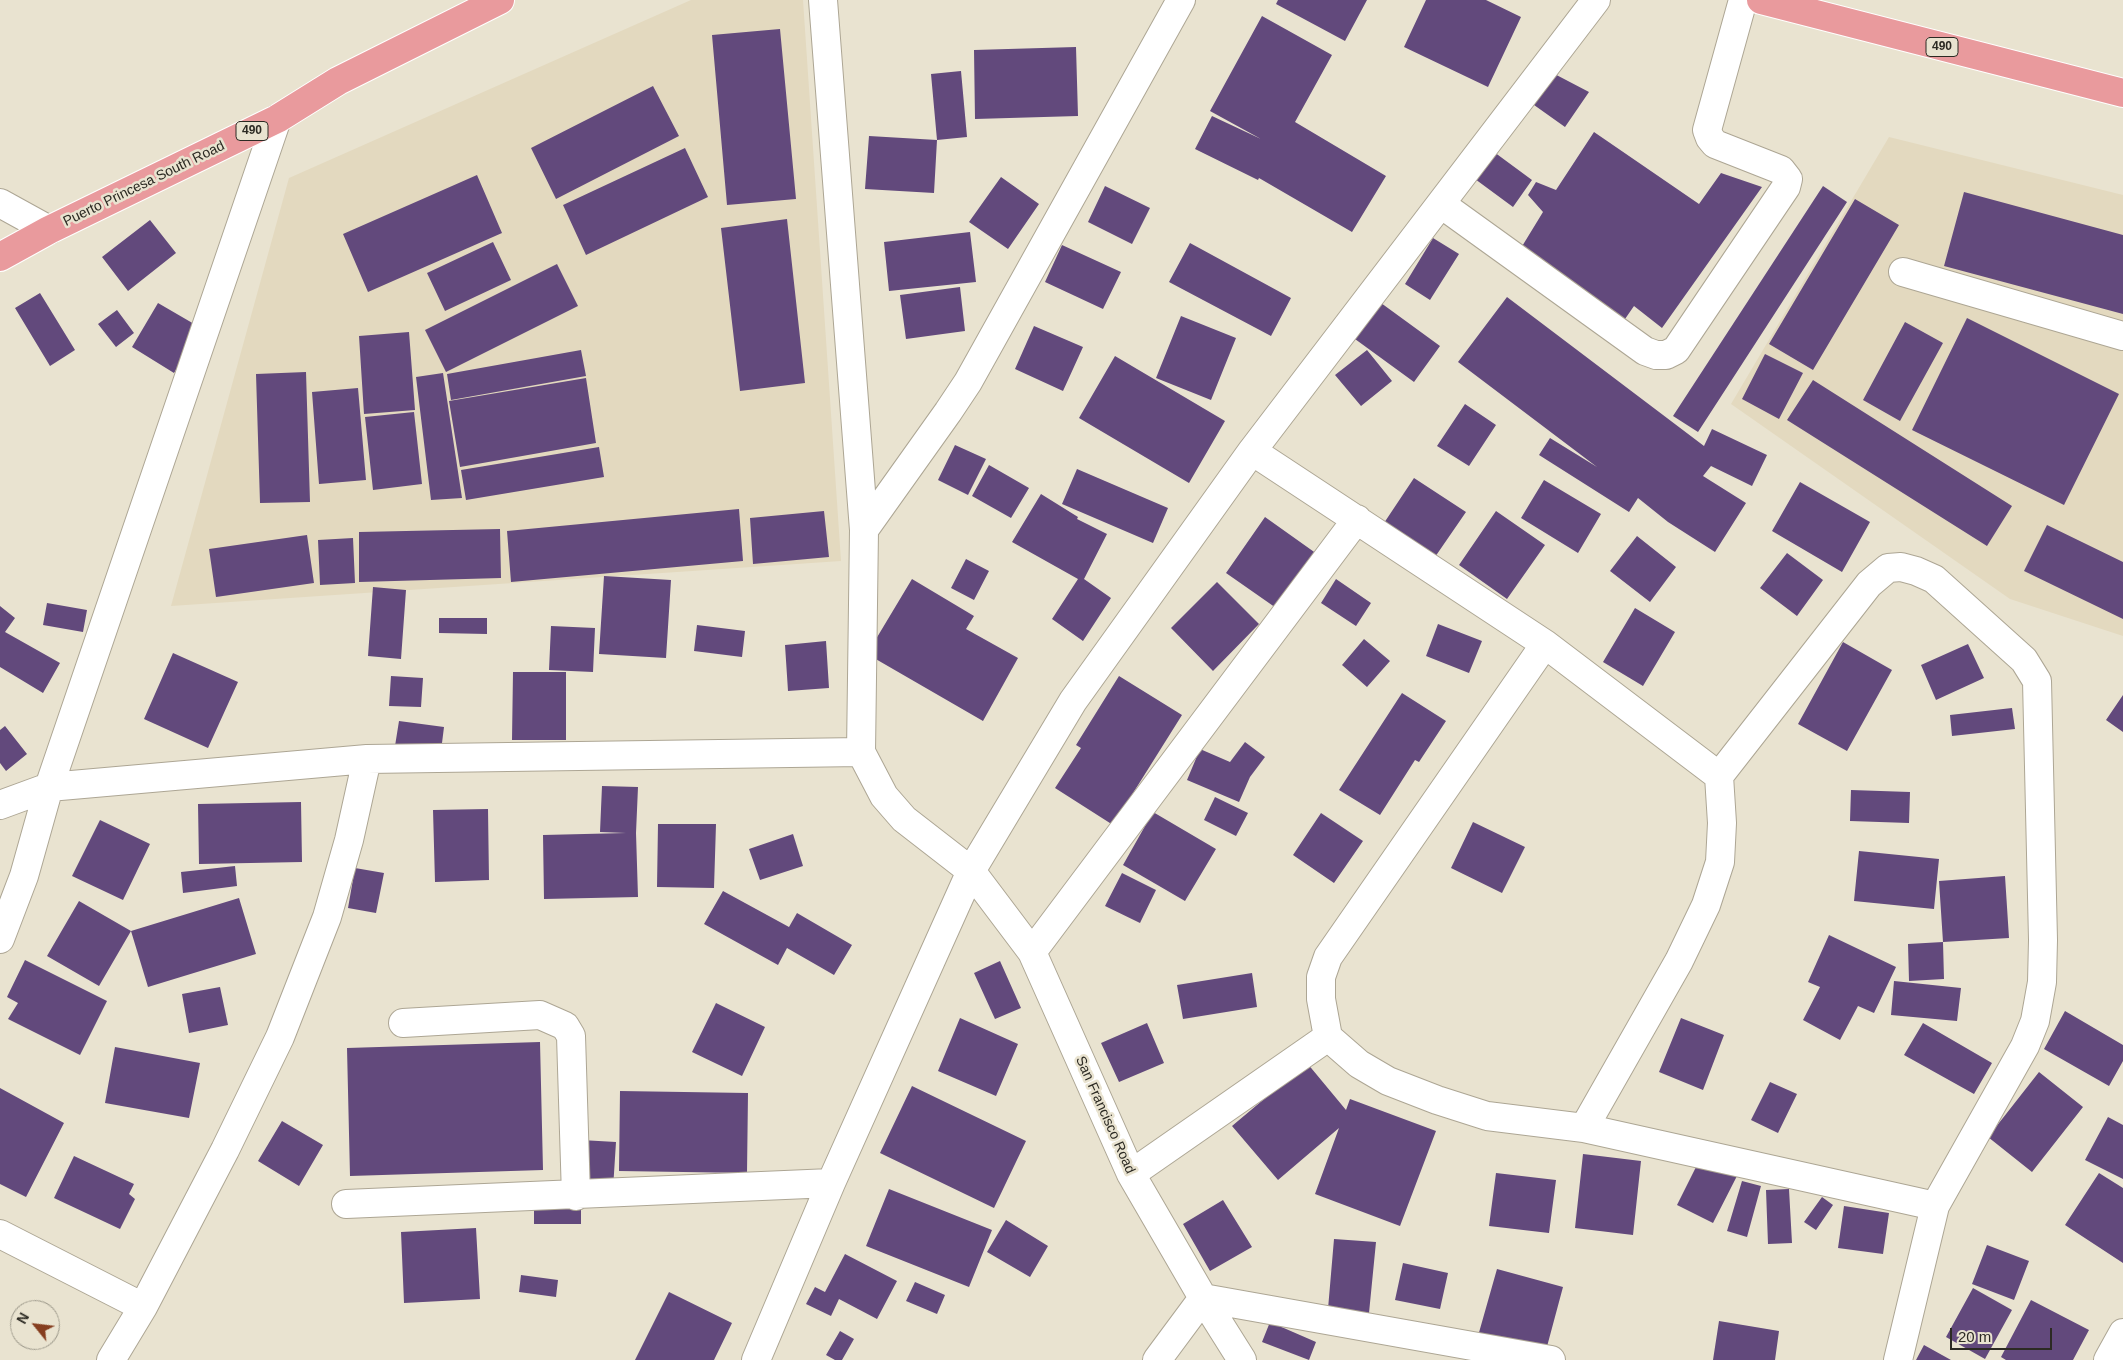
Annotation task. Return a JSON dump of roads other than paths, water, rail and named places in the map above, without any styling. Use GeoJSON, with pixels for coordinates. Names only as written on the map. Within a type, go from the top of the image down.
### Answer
{"type":"FeatureCollection","features":[{"type":"Feature","properties":{"kind":"main road","name":"Puerto Princesa South Road"},"geometry":{"type":"LineString","coordinates":[[0,257],[50,230],[277,119],[338,81],[500,0]]}},
{"type":"Feature","properties":{"kind":"main road","name":"490"},"geometry":{"type":"LineString","coordinates":[[1761,0],[2123,93]]}},
{"type":"Feature","properties":{"kind":"street"},"geometry":{"type":"LineString","coordinates":[[0,805],[50,787],[367,759],[861,752],[864,530],[823,0]]}},
{"type":"Feature","properties":{"kind":"street"},"geometry":{"type":"LineString","coordinates":[[864,530],[968,382],[1181,0]]}},
{"type":"Feature","properties":{"kind":"street"},"geometry":{"type":"LineString","coordinates":[[756,1360],[831,1183],[971,871],[1073,701],[1252,451],[1596,0]]}},
{"type":"Feature","properties":{"kind":"street"},"geometry":{"type":"LineString","coordinates":[[1441,204],[1646,352],[1656,356],[1666,355],[1676,350],[1786,187],[1788,179],[1781,170],[1715,144],[1707,130],[1743,0]]}},
{"type":"Feature","properties":{"kind":"street"},"geometry":{"type":"LineString","coordinates":[[0,939],[24,876],[50,787],[277,119]]}},
{"type":"Feature","properties":{"kind":"street"},"geometry":{"type":"LineString","coordinates":[[0,203],[50,230]]}},
{"type":"Feature","properties":{"kind":"street"},"geometry":{"type":"LineString","coordinates":[[1903,272],[2123,336]]}},
{"type":"Feature","properties":{"kind":"street"},"geometry":{"type":"LineString","coordinates":[[1252,451],[1545,644],[1719,776]]}},
{"type":"Feature","properties":{"kind":"street"},"geometry":{"type":"LineString","coordinates":[[1032,952],[1357,520]]}},
{"type":"Feature","properties":{"kind":"street"},"geometry":{"type":"LineString","coordinates":[[1584,1128],[1679,961],[1706,905],[1720,862],[1722,823],[1719,776],[1868,584],[1888,568],[1901,567],[1934,579],[2024,660],[2037,681],[2044,940],[2042,982],[2035,1021],[2025,1046],[1935,1206],[1898,1360]]}},
{"type":"Feature","properties":{"kind":"street"},"geometry":{"type":"LineString","coordinates":[[1545,644],[1328,957],[1321,978],[1320,999],[1328,1037],[1359,1064],[1388,1080],[1437,1100],[1487,1116],[1584,1128],[1935,1206]]}},
{"type":"Feature","properties":{"kind":"street","name":"San Francisco Road"},"geometry":{"type":"LineString","coordinates":[[861,752],[884,796],[904,819],[971,871],[1032,952],[1131,1174],[1203,1298],[1242,1360]]}},
{"type":"Feature","properties":{"kind":"street"},"geometry":{"type":"LineString","coordinates":[[111,1360],[143,1306],[225,1150],[280,1037],[327,917],[349,840],[367,759]]}},
{"type":"Feature","properties":{"kind":"street"},"geometry":{"type":"LineString","coordinates":[[403,1022],[540,1015],[565,1026],[571,1036],[576,1196]]}},
{"type":"Feature","properties":{"kind":"street"},"geometry":{"type":"LineString","coordinates":[[1131,1174],[1328,1037]]}},
{"type":"Feature","properties":{"kind":"street"},"geometry":{"type":"LineString","coordinates":[[346,1204],[576,1196],[831,1183]]}},
{"type":"Feature","properties":{"kind":"street"},"geometry":{"type":"LineString","coordinates":[[0,1234],[143,1306]]}},
{"type":"Feature","properties":{"kind":"street"},"geometry":{"type":"LineString","coordinates":[[1157,1360],[1203,1298],[1551,1360]]}},
{"type":"Feature","properties":{"kind":"street"},"geometry":{"type":"LineString","coordinates":[[2108,1360],[2123,1333]]}}]}
